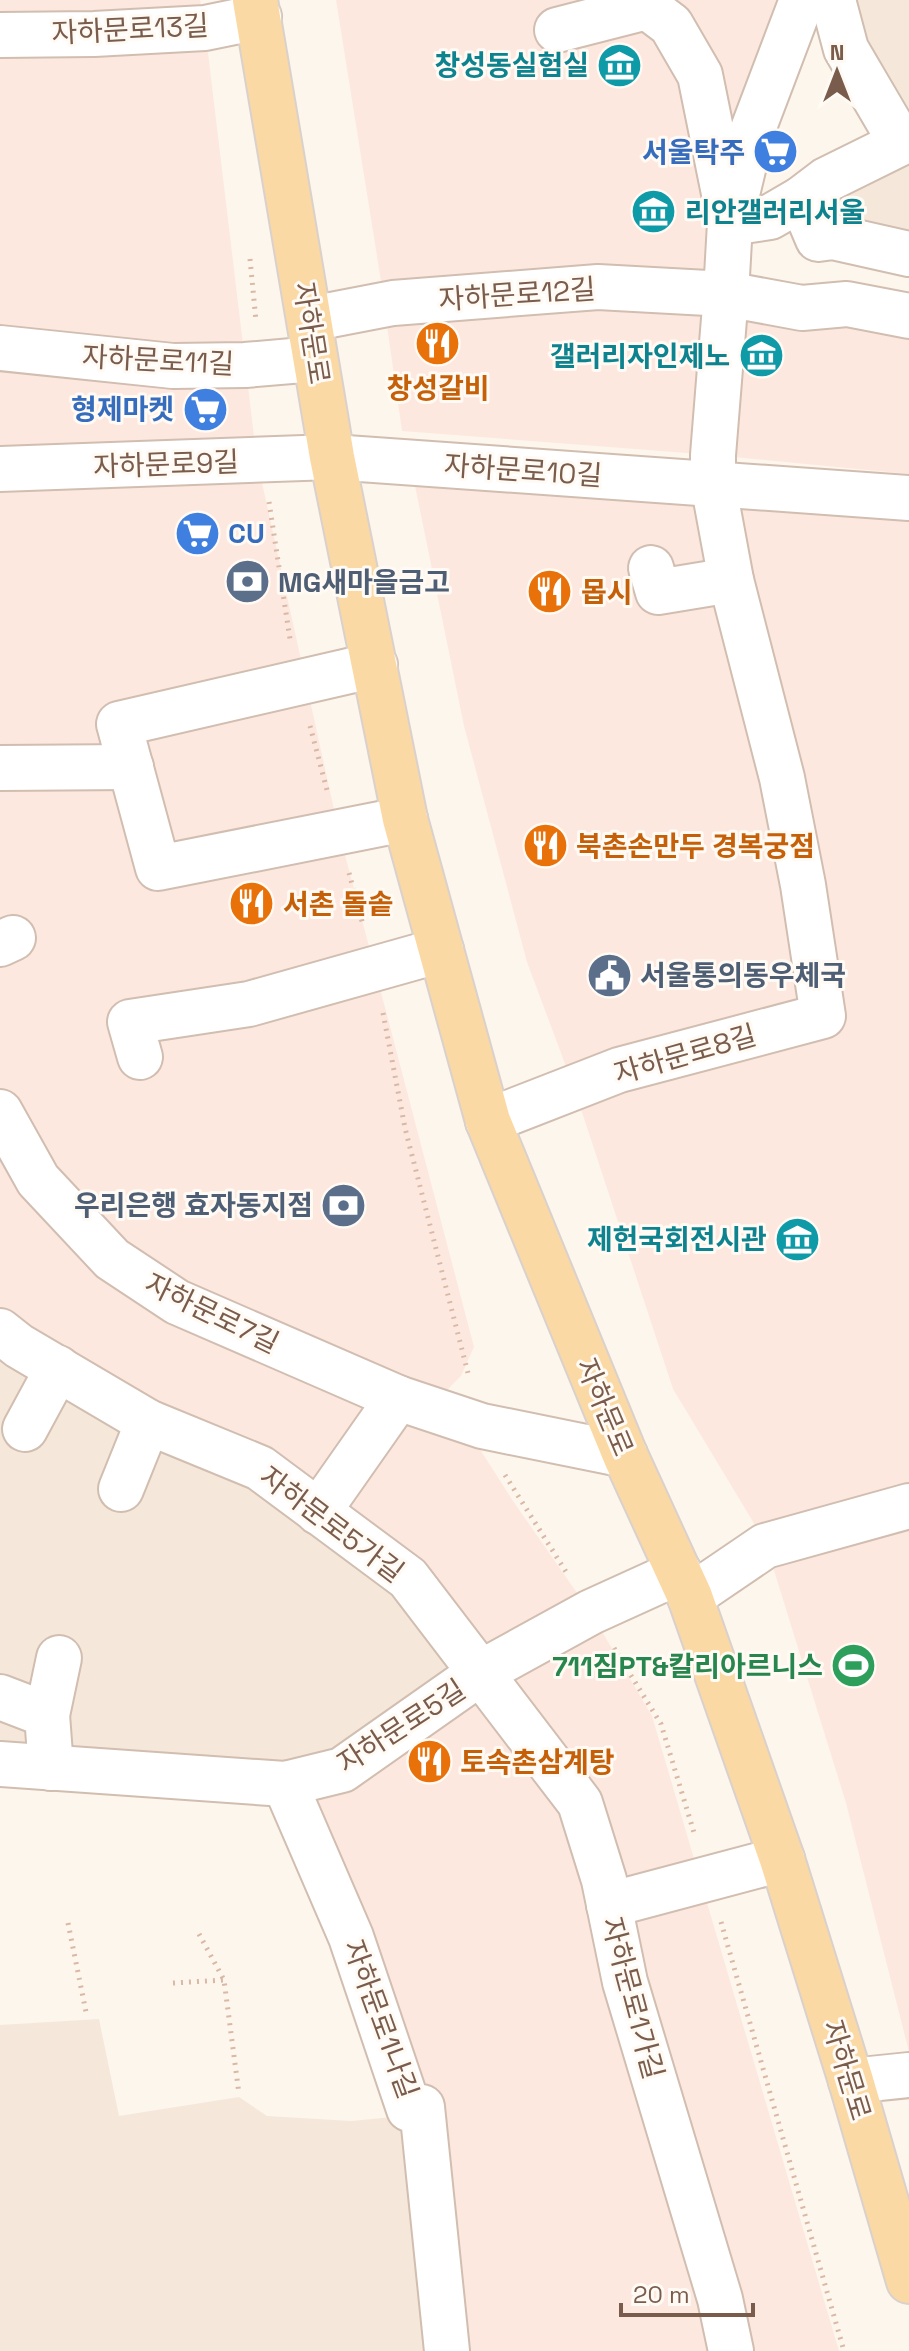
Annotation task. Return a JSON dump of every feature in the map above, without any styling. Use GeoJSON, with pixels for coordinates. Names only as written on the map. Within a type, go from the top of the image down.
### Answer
{"type":"FeatureCollection","features":[{"type":"Feature","properties":{"kind":"main road","name":"자하문로"},"geometry":{"type":"LineString","coordinates":[[257,9],[332,457],[405,819],[488,1121],[625,1455],[684,1584],[782,1859],[909,2281]]}},
{"type":"Feature","properties":{"kind":"street"},"geometry":{"type":"LineString","coordinates":[[651,568],[658,592],[731,580],[713,483],[730,223],[752,132],[802,0]]}},
{"type":"Feature","properties":{"kind":"street"},"geometry":{"type":"LineString","coordinates":[[730,223],[770,217],[826,180],[901,143],[846,49],[833,0]]}},
{"type":"Feature","properties":{"kind":"street"},"geometry":{"type":"LineString","coordinates":[[557,30],[646,4],[671,25],[700,75],[730,223]]}},
{"type":"Feature","properties":{"kind":"street","name":"자하문로13길"},"geometry":{"type":"LineString","coordinates":[[0,35],[107,34],[205,28],[257,9]]}},
{"type":"Feature","properties":{"kind":"street"},"geometry":{"type":"LineString","coordinates":[[801,199],[818,239],[833,237],[909,254]]}},
{"type":"Feature","properties":{"kind":"street","name":"자하문로12길"},"geometry":{"type":"LineString","coordinates":[[313,339],[393,303],[598,287],[726,294],[802,308],[847,304],[909,316]]}},
{"type":"Feature","properties":{"kind":"street","name":"자하문로11길"},"geometry":{"type":"LineString","coordinates":[[0,348],[173,366],[255,364],[313,339]]}},
{"type":"Feature","properties":{"kind":"street","name":"자하문로10길"},"geometry":{"type":"LineString","coordinates":[[332,457],[909,498]]}},
{"type":"Feature","properties":{"kind":"street","name":"자하문로9길"},"geometry":{"type":"LineString","coordinates":[[0,469],[332,457]]}},
{"type":"Feature","properties":{"kind":"street","name":"자하문로8길"},"geometry":{"type":"LineString","coordinates":[[488,1121],[619,1070],[823,1016],[782,778],[731,580]]}},
{"type":"Feature","properties":{"kind":"street"},"geometry":{"type":"LineString","coordinates":[[375,665],[119,724],[158,868],[405,819]]}},
{"type":"Feature","properties":{"kind":"street"},"geometry":{"type":"LineString","coordinates":[[0,768],[131,767]]}},
{"type":"Feature","properties":{"kind":"street"},"geometry":{"type":"LineString","coordinates":[[140,1057],[130,1022],[249,1004],[441,950]]}},
{"type":"Feature","properties":{"kind":"street","name":"자하문로7길"},"geometry":{"type":"LineString","coordinates":[[0,1112],[38,1180],[112,1259],[177,1302],[398,1398],[482,1426],[625,1455]]}},
{"type":"Feature","properties":{"kind":"street","name":"자하문로5가길"},"geometry":{"type":"LineString","coordinates":[[6,1343],[58,1368],[148,1422],[260,1468],[408,1578],[480,1673]]}},
{"type":"Feature","properties":{"kind":"street"},"geometry":{"type":"LineString","coordinates":[[25,1429],[58,1368]]}},
{"type":"Feature","properties":{"kind":"street"},"geometry":{"type":"LineString","coordinates":[[318,1512],[398,1398]]}},
{"type":"Feature","properties":{"kind":"street"},"geometry":{"type":"LineString","coordinates":[[121,1489],[148,1422]]}},
{"type":"Feature","properties":{"kind":"street","name":"자하문로5길"},"geometry":{"type":"LineString","coordinates":[[0,1764],[285,1784],[342,1770],[480,1673],[591,1612],[684,1584],[765,1546],[909,1506]]}},
{"type":"Feature","properties":{"kind":"street"},"geometry":{"type":"LineString","coordinates":[[51,1768],[47,1715],[59,1658]]}},
{"type":"Feature","properties":{"kind":"street","name":"자하문로1가길"},"geometry":{"type":"LineString","coordinates":[[480,1673],[580,1803],[604,1880],[625,1982],[720,2299],[731,2351]]}},
{"type":"Feature","properties":{"kind":"street"},"geometry":{"type":"LineString","coordinates":[[0,1697],[47,1715]]}},
{"type":"Feature","properties":{"kind":"street","name":"자하문로1나길"},"geometry":{"type":"LineString","coordinates":[[285,1784],[351,1937],[409,2109],[422,2107],[447,2351]]}},
{"type":"Feature","properties":{"kind":"street"},"geometry":{"type":"LineString","coordinates":[[609,1905],[782,1859]]}},
{"type":"Feature","properties":{"kind":"street"},"geometry":{"type":"LineString","coordinates":[[851,2081],[909,2075]]}},
{"type":"Feature","properties":{"kind":"path"},"geometry":{"type":"LineString","coordinates":[[250,257],[256,319],[255,364]]}},
{"type":"Feature","properties":{"kind":"path"},"geometry":{"type":"LineString","coordinates":[[264,460],[298,683],[374,969],[405,1128],[487,1447],[661,1724],[844,2351]]}},
{"type":"Feature","properties":{"kind":"path"},"geometry":{"type":"LineString","coordinates":[[68,1923],[87,2017]]}},
{"type":"Feature","properties":{"kind":"path"},"geometry":{"type":"LineString","coordinates":[[199,1934],[224,1980],[239,2094]]}},
{"type":"Feature","properties":{"kind":"path"},"geometry":{"type":"LineString","coordinates":[[173,1983],[224,1980]]}},
{"type":"Feature","properties":{"kind":"shaded area"},"geometry":{"type":"Polygon","coordinates":[[[0,0],[200,0],[256,453],[0,462],[0,0]]]}},
{"type":"Feature","properties":{"kind":"shaded area"},"geometry":{"type":"Polygon","coordinates":[[[336,0],[787,0],[723,291],[384,300],[336,0]]]}},
{"type":"Feature","properties":{"kind":"shaded area"},"geometry":{"type":"Polygon","coordinates":[[[834,0],[909,0],[909,254],[818,239],[826,180],[901,143],[834,0]]]}},
{"type":"Feature","properties":{"kind":"shaded area"},"geometry":{"type":"Polygon","coordinates":[[[384,305],[909,316],[909,474],[402,431],[384,305]]]}},
{"type":"Feature","properties":{"kind":"shaded area"},"geometry":{"type":"Polygon","coordinates":[[[259,469],[339,832],[474,1347],[461,1376],[444,1393],[513,1501],[591,1613],[652,1716],[839,2351],[448,2351],[425,2114],[297,1781],[480,1672],[408,1578],[0,1331],[0,475],[259,469]]]}},
{"type":"Feature","properties":{"kind":"shaded area"},"geometry":{"type":"Polygon","coordinates":[[[413,476],[909,510],[909,1502],[764,1540],[673,1389],[574,1088],[527,962],[464,726],[413,476]]]}},
{"type":"Feature","properties":{"kind":"shaded area"},"geometry":{"type":"Polygon","coordinates":[[[0,1331],[260,1468],[481,1672],[342,1769],[0,1762],[0,1331]]]}},
{"type":"Feature","properties":{"kind":"shaded area"},"geometry":{"type":"Polygon","coordinates":[[[909,1512],[909,2052],[846,1803],[768,1551],[909,1512]]]}},
{"type":"Feature","properties":{"kind":"shaded area"},"geometry":{"type":"Polygon","coordinates":[[[99,2019],[119,2116],[239,2097],[267,2116],[351,2121],[425,2114],[448,2351],[0,2351],[0,2025],[99,2019]]]}},
{"type":"Feature","properties":{"kind":"place","name":"창성동실험실"},"geometry":{"type":"Point","coordinates":[620,65]}},
{"type":"Feature","properties":{"kind":"place","name":"서울탁주"},"geometry":{"type":"Point","coordinates":[776,152]}},
{"type":"Feature","properties":{"kind":"place","name":"리안갤러리서울"},"geometry":{"type":"Point","coordinates":[654,212]}},
{"type":"Feature","properties":{"kind":"place","name":"창성갈비"},"geometry":{"type":"Point","coordinates":[438,343]}},
{"type":"Feature","properties":{"kind":"place","name":"갤러리자인제노"},"geometry":{"type":"Point","coordinates":[761,356]}},
{"type":"Feature","properties":{"kind":"place","name":"형제마켓"},"geometry":{"type":"Point","coordinates":[205,409]}},
{"type":"Feature","properties":{"kind":"place","name":"CU"},"geometry":{"type":"Point","coordinates":[197,533]}},
{"type":"Feature","properties":{"kind":"place","name":"MG새마을금고"},"geometry":{"type":"Point","coordinates":[247,582]}},
{"type":"Feature","properties":{"kind":"place","name":"몹시"},"geometry":{"type":"Point","coordinates":[550,592]}},
{"type":"Feature","properties":{"kind":"place","name":"북촌손만두 경복궁점"},"geometry":{"type":"Point","coordinates":[545,846]}},
{"type":"Feature","properties":{"kind":"place","name":"서촌 돌솥"},"geometry":{"type":"Point","coordinates":[252,904]}},
{"type":"Feature","properties":{"kind":"place","name":"서울통의동우체국"},"geometry":{"type":"Point","coordinates":[609,975]}},
{"type":"Feature","properties":{"kind":"place","name":"우리은행 효자동지점"},"geometry":{"type":"Point","coordinates":[344,1205]}},
{"type":"Feature","properties":{"kind":"place","name":"제헌국회전시관"},"geometry":{"type":"Point","coordinates":[798,1239]}},
{"type":"Feature","properties":{"kind":"place","name":"711짐PT&칼리아르니스"},"geometry":{"type":"Point","coordinates":[854,1666]}},
{"type":"Feature","properties":{"kind":"place","name":"토속촌삼계탕"},"geometry":{"type":"Point","coordinates":[429,1762]}}]}
